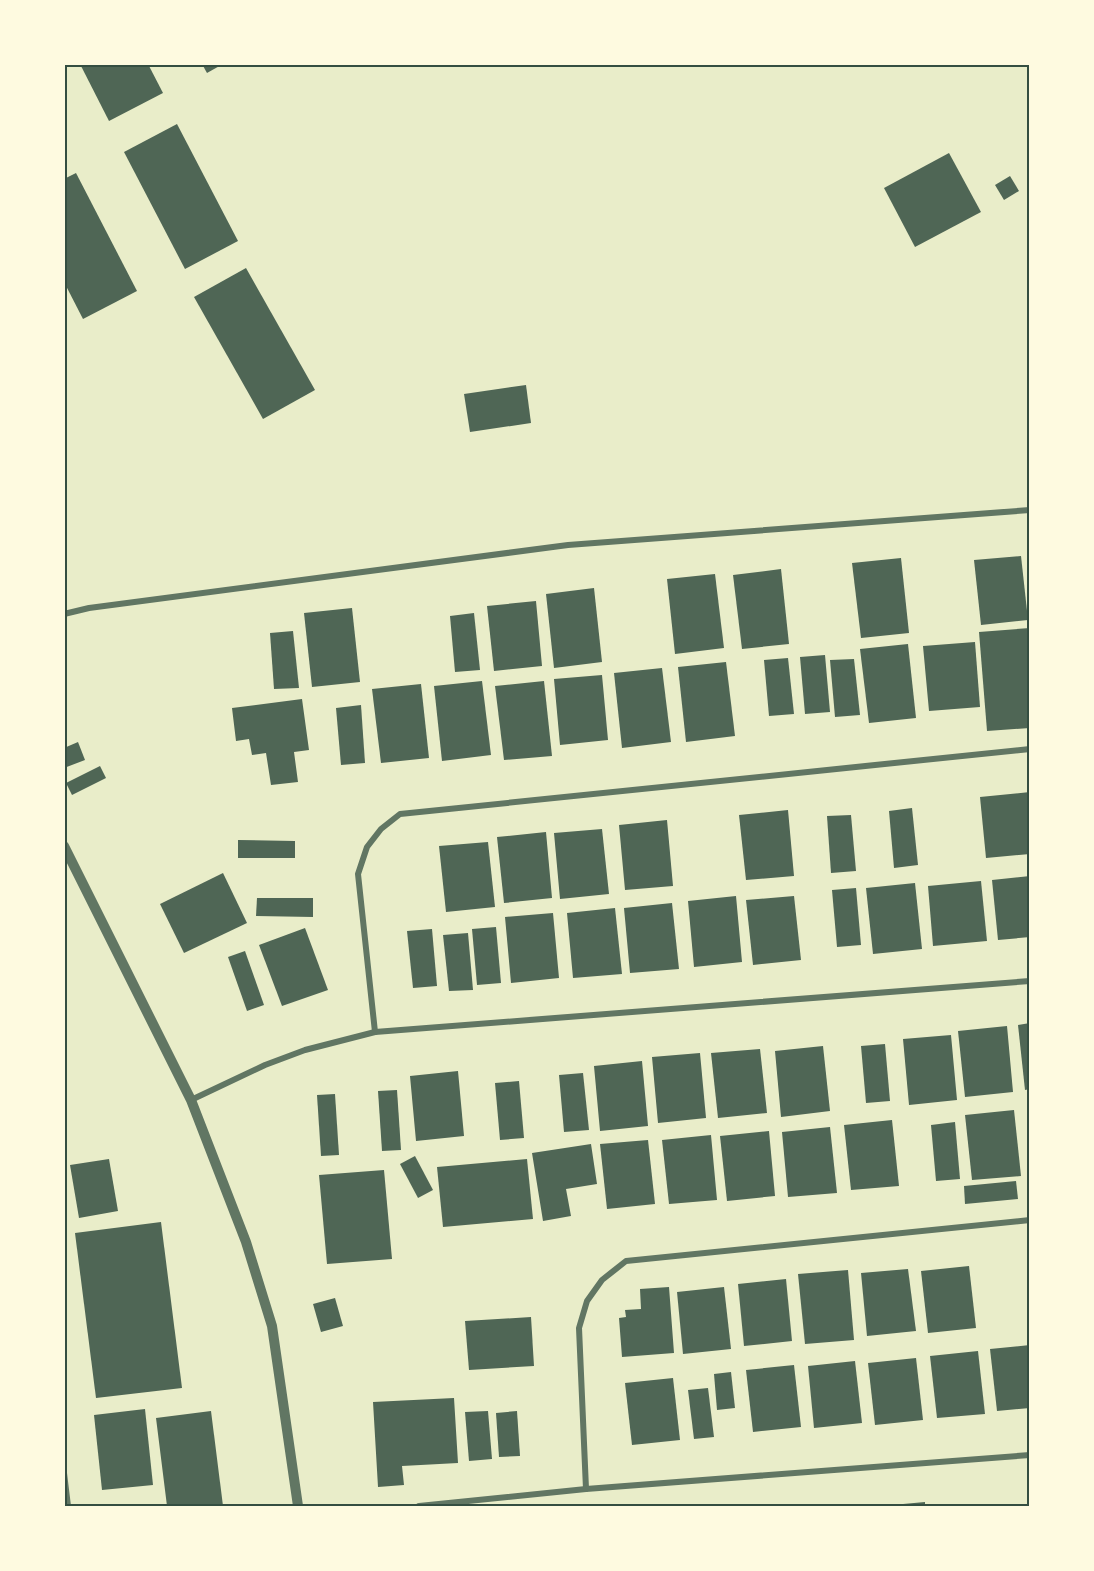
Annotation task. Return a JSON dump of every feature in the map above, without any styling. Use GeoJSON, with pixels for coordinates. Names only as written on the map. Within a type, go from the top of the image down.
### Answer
{"type":"FeatureCollection","features":[{"type":"Feature","properties":{"kind":"street"},"geometry":{"type":"LineString","coordinates":[[64,614],[100,606],[568,545],[1029,510]]}},
{"type":"Feature","properties":{"kind":"street"},"geometry":{"type":"LineString","coordinates":[[375,1032],[358,874],[367,847],[381,829],[400,814],[1029,749]]}},
{"type":"Feature","properties":{"kind":"street"},"geometry":{"type":"LineString","coordinates":[[64,846],[191,1100],[246,1242],[272,1326],[298,1506]]}},
{"type":"Feature","properties":{"kind":"street"},"geometry":{"type":"LineString","coordinates":[[191,1100],[265,1065],[305,1050],[375,1032],[1029,981]]}},
{"type":"Feature","properties":{"kind":"street"},"geometry":{"type":"LineString","coordinates":[[586,1490],[579,1328],[587,1301],[602,1280],[626,1261],[1029,1220]]}},
{"type":"Feature","properties":{"kind":"street"},"geometry":{"type":"LineString","coordinates":[[418,1506],[586,1490],[1029,1455]]}},
{"type":"Feature","properties":{"kind":"street"},"geometry":{"type":"LineString","coordinates":[[64,1473],[68,1506]]}},
{"type":"Feature","properties":{"kind":"building"},"geometry":{"type":"Polygon","coordinates":[[[80,64],[148,64],[163,93],[109,121],[80,64]]]}},
{"type":"Feature","properties":{"kind":"building"},"geometry":{"type":"Polygon","coordinates":[[[202,64],[223,64],[207,73],[202,64]]]}},
{"type":"Feature","properties":{"kind":"building"},"geometry":{"type":"Polygon","coordinates":[[[177,124],[238,241],[185,269],[124,152],[177,124]]]}},
{"type":"Feature","properties":{"kind":"building"},"geometry":{"type":"Polygon","coordinates":[[[949,153],[981,212],[915,247],[884,188],[949,153]]]}},
{"type":"Feature","properties":{"kind":"building"},"geometry":{"type":"Polygon","coordinates":[[[76,173],[137,291],[83,319],[64,282],[64,179],[76,173]]]}},
{"type":"Feature","properties":{"kind":"building"},"geometry":{"type":"Polygon","coordinates":[[[1010,176],[1019,191],[1004,200],[995,185],[1010,176]]]}},
{"type":"Feature","properties":{"kind":"building"},"geometry":{"type":"Polygon","coordinates":[[[246,268],[315,390],[263,419],[194,297],[246,268]]]}},
{"type":"Feature","properties":{"kind":"building"},"geometry":{"type":"Polygon","coordinates":[[[526,385],[531,423],[470,432],[464,394],[526,385]]]}},
{"type":"Feature","properties":{"kind":"building"},"geometry":{"type":"Polygon","coordinates":[[[1021,556],[1028,620],[981,625],[974,560],[1021,556]]]}},
{"type":"Feature","properties":{"kind":"building"},"geometry":{"type":"Polygon","coordinates":[[[901,558],[909,633],[861,638],[852,563],[901,558]]]}},
{"type":"Feature","properties":{"kind":"building"},"geometry":{"type":"Polygon","coordinates":[[[781,569],[789,644],[742,649],[733,575],[781,569]]]}},
{"type":"Feature","properties":{"kind":"building"},"geometry":{"type":"Polygon","coordinates":[[[715,574],[724,648],[675,654],[667,579],[715,574]]]}},
{"type":"Feature","properties":{"kind":"building"},"geometry":{"type":"Polygon","coordinates":[[[594,588],[602,662],[554,668],[546,594],[594,588]]]}},
{"type":"Feature","properties":{"kind":"building"},"geometry":{"type":"Polygon","coordinates":[[[536,601],[542,666],[494,671],[487,606],[536,601]]]}},
{"type":"Feature","properties":{"kind":"building"},"geometry":{"type":"Polygon","coordinates":[[[352,608],[360,682],[312,687],[304,613],[352,608]]]}},
{"type":"Feature","properties":{"kind":"building"},"geometry":{"type":"Polygon","coordinates":[[[474,613],[480,670],[455,672],[450,616],[474,613]]]}},
{"type":"Feature","properties":{"kind":"building"},"geometry":{"type":"Polygon","coordinates":[[[1030,628],[1030,728],[987,731],[979,632],[1030,628]]]}},
{"type":"Feature","properties":{"kind":"building"},"geometry":{"type":"Polygon","coordinates":[[[293,631],[299,688],[274,689],[270,633],[293,631]]]}},
{"type":"Feature","properties":{"kind":"building"},"geometry":{"type":"Polygon","coordinates":[[[975,642],[980,707],[929,711],[923,646],[975,642]]]}},
{"type":"Feature","properties":{"kind":"building"},"geometry":{"type":"Polygon","coordinates":[[[908,644],[916,718],[869,723],[860,649],[908,644]]]}},
{"type":"Feature","properties":{"kind":"building"},"geometry":{"type":"Polygon","coordinates":[[[825,655],[830,712],[805,714],[800,657],[825,655]]]}},
{"type":"Feature","properties":{"kind":"building"},"geometry":{"type":"Polygon","coordinates":[[[788,658],[794,714],[769,716],[764,660],[788,658]]]}},
{"type":"Feature","properties":{"kind":"building"},"geometry":{"type":"Polygon","coordinates":[[[854,659],[860,715],[835,717],[830,660],[854,659]]]}},
{"type":"Feature","properties":{"kind":"building"},"geometry":{"type":"Polygon","coordinates":[[[726,662],[735,736],[686,742],[678,667],[726,662]]]}},
{"type":"Feature","properties":{"kind":"building"},"geometry":{"type":"Polygon","coordinates":[[[662,668],[671,742],[622,748],[614,673],[662,668]]]}},
{"type":"Feature","properties":{"kind":"building"},"geometry":{"type":"Polygon","coordinates":[[[602,675],[608,740],[560,745],[554,679],[602,675]]]}},
{"type":"Feature","properties":{"kind":"building"},"geometry":{"type":"Polygon","coordinates":[[[482,681],[491,755],[442,761],[434,686],[482,681]]]}},
{"type":"Feature","properties":{"kind":"building"},"geometry":{"type":"Polygon","coordinates":[[[544,681],[552,756],[504,760],[495,686],[544,681]]]}},
{"type":"Feature","properties":{"kind":"building"},"geometry":{"type":"Polygon","coordinates":[[[421,684],[429,758],[381,763],[372,689],[421,684]]]}},
{"type":"Feature","properties":{"kind":"building"},"geometry":{"type":"Polygon","coordinates":[[[302,699],[309,750],[294,752],[298,782],[271,785],[266,753],[252,755],[249,739],[236,741],[232,708],[302,699]]]}},
{"type":"Feature","properties":{"kind":"building"},"geometry":{"type":"Polygon","coordinates":[[[361,705],[365,763],[341,765],[336,708],[361,705]]]}},
{"type":"Feature","properties":{"kind":"building"},"geometry":{"type":"Polygon","coordinates":[[[78,742],[85,760],[64,768],[64,748],[78,742]]]}},
{"type":"Feature","properties":{"kind":"building"},"geometry":{"type":"Polygon","coordinates":[[[100,766],[106,778],[72,795],[66,783],[100,766]]]}},
{"type":"Feature","properties":{"kind":"building"},"geometry":{"type":"Polygon","coordinates":[[[1030,792],[1030,854],[986,858],[980,797],[1030,792]]]}},
{"type":"Feature","properties":{"kind":"building"},"geometry":{"type":"Polygon","coordinates":[[[912,808],[918,865],[894,868],[889,811],[912,808]]]}},
{"type":"Feature","properties":{"kind":"building"},"geometry":{"type":"Polygon","coordinates":[[[788,810],[794,876],[746,880],[739,815],[788,810]]]}},
{"type":"Feature","properties":{"kind":"building"},"geometry":{"type":"Polygon","coordinates":[[[851,815],[856,871],[831,873],[827,816],[851,815]]]}},
{"type":"Feature","properties":{"kind":"building"},"geometry":{"type":"Polygon","coordinates":[[[667,820],[673,886],[625,890],[619,825],[667,820]]]}},
{"type":"Feature","properties":{"kind":"building"},"geometry":{"type":"Polygon","coordinates":[[[602,829],[609,894],[560,899],[554,833],[602,829]]]}},
{"type":"Feature","properties":{"kind":"building"},"geometry":{"type":"Polygon","coordinates":[[[546,832],[552,898],[504,903],[497,837],[546,832]]]}},
{"type":"Feature","properties":{"kind":"building"},"geometry":{"type":"Polygon","coordinates":[[[238,840],[295,841],[295,858],[238,858],[238,840]]]}},
{"type":"Feature","properties":{"kind":"building"},"geometry":{"type":"Polygon","coordinates":[[[488,842],[495,907],[446,912],[439,846],[488,842]]]}},
{"type":"Feature","properties":{"kind":"building"},"geometry":{"type":"Polygon","coordinates":[[[223,873],[247,923],[184,953],[160,904],[223,873]]]}},
{"type":"Feature","properties":{"kind":"building"},"geometry":{"type":"Polygon","coordinates":[[[1030,876],[1030,937],[998,940],[992,880],[1030,876]]]}},
{"type":"Feature","properties":{"kind":"building"},"geometry":{"type":"Polygon","coordinates":[[[981,881],[987,941],[933,946],[928,886],[981,881]]]}},
{"type":"Feature","properties":{"kind":"building"},"geometry":{"type":"Polygon","coordinates":[[[915,883],[922,949],[873,954],[866,888],[915,883]]]}},
{"type":"Feature","properties":{"kind":"building"},"geometry":{"type":"Polygon","coordinates":[[[856,888],[861,945],[837,947],[832,890],[856,888]]]}},
{"type":"Feature","properties":{"kind":"building"},"geometry":{"type":"Polygon","coordinates":[[[736,896],[742,962],[694,967],[688,901],[736,896]]]}},
{"type":"Feature","properties":{"kind":"building"},"geometry":{"type":"Polygon","coordinates":[[[794,896],[801,960],[753,965],[746,900],[794,896]]]}},
{"type":"Feature","properties":{"kind":"building"},"geometry":{"type":"Polygon","coordinates":[[[257,898],[313,898],[313,917],[256,916],[257,898]]]}},
{"type":"Feature","properties":{"kind":"building"},"geometry":{"type":"Polygon","coordinates":[[[672,903],[679,969],[630,973],[624,908],[672,903]]]}},
{"type":"Feature","properties":{"kind":"building"},"geometry":{"type":"Polygon","coordinates":[[[615,908],[622,974],[573,978],[567,913],[615,908]]]}},
{"type":"Feature","properties":{"kind":"building"},"geometry":{"type":"Polygon","coordinates":[[[553,913],[559,978],[511,983],[505,917],[553,913]]]}},
{"type":"Feature","properties":{"kind":"building"},"geometry":{"type":"Polygon","coordinates":[[[496,927],[501,983],[477,985],[472,929],[496,927]]]}},
{"type":"Feature","properties":{"kind":"building"},"geometry":{"type":"Polygon","coordinates":[[[305,928],[328,990],[282,1006],[259,945],[305,928]]]}},
{"type":"Feature","properties":{"kind":"building"},"geometry":{"type":"Polygon","coordinates":[[[432,929],[437,986],[413,988],[407,931],[432,929]]]}},
{"type":"Feature","properties":{"kind":"building"},"geometry":{"type":"Polygon","coordinates":[[[468,933],[473,990],[449,991],[443,935],[468,933]]]}},
{"type":"Feature","properties":{"kind":"building"},"geometry":{"type":"Polygon","coordinates":[[[245,951],[264,1005],[247,1011],[228,957],[245,951]]]}},
{"type":"Feature","properties":{"kind":"building"},"geometry":{"type":"Polygon","coordinates":[[[1030,1023],[1030,1089],[1025,1090],[1018,1025],[1030,1023]]]}},
{"type":"Feature","properties":{"kind":"building"},"geometry":{"type":"Polygon","coordinates":[[[1007,1026],[1013,1092],[965,1097],[958,1031],[1007,1026]]]}},
{"type":"Feature","properties":{"kind":"building"},"geometry":{"type":"Polygon","coordinates":[[[951,1035],[957,1100],[909,1105],[903,1039],[951,1035]]]}},
{"type":"Feature","properties":{"kind":"building"},"geometry":{"type":"Polygon","coordinates":[[[885,1044],[890,1101],[866,1103],[861,1046],[885,1044]]]}},
{"type":"Feature","properties":{"kind":"building"},"geometry":{"type":"Polygon","coordinates":[[[823,1046],[830,1111],[781,1117],[775,1051],[823,1046]]]}},
{"type":"Feature","properties":{"kind":"building"},"geometry":{"type":"Polygon","coordinates":[[[760,1049],[767,1113],[718,1118],[711,1053],[760,1049]]]}},
{"type":"Feature","properties":{"kind":"building"},"geometry":{"type":"Polygon","coordinates":[[[700,1053],[706,1118],[658,1123],[652,1057],[700,1053]]]}},
{"type":"Feature","properties":{"kind":"building"},"geometry":{"type":"Polygon","coordinates":[[[642,1061],[648,1126],[600,1131],[594,1066],[642,1061]]]}},
{"type":"Feature","properties":{"kind":"building"},"geometry":{"type":"Polygon","coordinates":[[[458,1071],[464,1136],[416,1141],[410,1076],[458,1071]]]}},
{"type":"Feature","properties":{"kind":"building"},"geometry":{"type":"Polygon","coordinates":[[[583,1073],[589,1130],[564,1132],[559,1075],[583,1073]]]}},
{"type":"Feature","properties":{"kind":"building"},"geometry":{"type":"Polygon","coordinates":[[[519,1081],[524,1138],[500,1140],[495,1083],[519,1081]]]}},
{"type":"Feature","properties":{"kind":"building"},"geometry":{"type":"Polygon","coordinates":[[[397,1090],[401,1150],[382,1151],[378,1091],[397,1090]]]}},
{"type":"Feature","properties":{"kind":"building"},"geometry":{"type":"Polygon","coordinates":[[[335,1094],[339,1155],[321,1156],[317,1095],[335,1094]]]}},
{"type":"Feature","properties":{"kind":"building"},"geometry":{"type":"Polygon","coordinates":[[[1014,1110],[1021,1176],[972,1180],[965,1115],[1014,1110]]]}},
{"type":"Feature","properties":{"kind":"building"},"geometry":{"type":"Polygon","coordinates":[[[892,1120],[899,1186],[851,1190],[844,1125],[892,1120]]]}},
{"type":"Feature","properties":{"kind":"building"},"geometry":{"type":"Polygon","coordinates":[[[955,1122],[960,1179],[936,1181],[931,1125],[955,1122]]]}},
{"type":"Feature","properties":{"kind":"building"},"geometry":{"type":"Polygon","coordinates":[[[830,1127],[837,1193],[788,1197],[782,1132],[830,1127]]]}},
{"type":"Feature","properties":{"kind":"building"},"geometry":{"type":"Polygon","coordinates":[[[769,1131],[775,1196],[727,1201],[720,1136],[769,1131]]]}},
{"type":"Feature","properties":{"kind":"building"},"geometry":{"type":"Polygon","coordinates":[[[711,1135],[717,1200],[669,1204],[662,1140],[711,1135]]]}},
{"type":"Feature","properties":{"kind":"building"},"geometry":{"type":"Polygon","coordinates":[[[648,1140],[655,1204],[607,1209],[600,1144],[648,1140]]]}},
{"type":"Feature","properties":{"kind":"building"},"geometry":{"type":"Polygon","coordinates":[[[591,1144],[597,1184],[566,1189],[571,1216],[543,1221],[532,1153],[591,1144]]]}},
{"type":"Feature","properties":{"kind":"building"},"geometry":{"type":"Polygon","coordinates":[[[415,1156],[433,1190],[418,1198],[400,1164],[415,1156]]]}},
{"type":"Feature","properties":{"kind":"building"},"geometry":{"type":"Polygon","coordinates":[[[109,1159],[118,1211],[79,1218],[70,1165],[109,1159]]]}},
{"type":"Feature","properties":{"kind":"building"},"geometry":{"type":"Polygon","coordinates":[[[527,1159],[533,1219],[443,1227],[437,1167],[527,1159]]]}},
{"type":"Feature","properties":{"kind":"building"},"geometry":{"type":"Polygon","coordinates":[[[384,1170],[392,1259],[327,1264],[319,1175],[384,1170]]]}},
{"type":"Feature","properties":{"kind":"building"},"geometry":{"type":"Polygon","coordinates":[[[1016,1181],[1018,1199],[965,1204],[964,1186],[1016,1181]]]}},
{"type":"Feature","properties":{"kind":"building"},"geometry":{"type":"Polygon","coordinates":[[[161,1222],[182,1388],[96,1398],[75,1233],[161,1222]]]}},
{"type":"Feature","properties":{"kind":"building"},"geometry":{"type":"Polygon","coordinates":[[[969,1266],[976,1328],[928,1333],[921,1271],[969,1266]]]}},
{"type":"Feature","properties":{"kind":"building"},"geometry":{"type":"Polygon","coordinates":[[[908,1269],[916,1331],[867,1336],[861,1273],[908,1269]]]}},
{"type":"Feature","properties":{"kind":"building"},"geometry":{"type":"Polygon","coordinates":[[[848,1270],[854,1340],[805,1344],[798,1274],[848,1270]]]}},
{"type":"Feature","properties":{"kind":"building"},"geometry":{"type":"Polygon","coordinates":[[[786,1279],[792,1341],[744,1346],[738,1284],[786,1279]]]}},
{"type":"Feature","properties":{"kind":"building"},"geometry":{"type":"Polygon","coordinates":[[[669,1287],[674,1353],[622,1357],[619,1318],[626,1317],[625,1310],[641,1309],[640,1289],[669,1287]]]}},
{"type":"Feature","properties":{"kind":"building"},"geometry":{"type":"Polygon","coordinates":[[[724,1287],[731,1349],[683,1354],[677,1292],[724,1287]]]}},
{"type":"Feature","properties":{"kind":"building"},"geometry":{"type":"Polygon","coordinates":[[[335,1298],[343,1326],[321,1332],[313,1304],[335,1298]]]}},
{"type":"Feature","properties":{"kind":"building"},"geometry":{"type":"Polygon","coordinates":[[[531,1317],[534,1366],[469,1370],[465,1321],[531,1317]]]}},
{"type":"Feature","properties":{"kind":"building"},"geometry":{"type":"Polygon","coordinates":[[[1030,1345],[1030,1408],[997,1411],[990,1349],[1030,1345]]]}},
{"type":"Feature","properties":{"kind":"building"},"geometry":{"type":"Polygon","coordinates":[[[978,1351],[985,1414],[937,1418],[930,1356],[978,1351]]]}},
{"type":"Feature","properties":{"kind":"building"},"geometry":{"type":"Polygon","coordinates":[[[916,1358],[923,1420],[875,1425],[868,1363],[916,1358]]]}},
{"type":"Feature","properties":{"kind":"building"},"geometry":{"type":"Polygon","coordinates":[[[855,1361],[862,1423],[814,1428],[808,1366],[855,1361]]]}},
{"type":"Feature","properties":{"kind":"building"},"geometry":{"type":"Polygon","coordinates":[[[794,1365],[801,1427],[753,1432],[746,1370],[794,1365]]]}},
{"type":"Feature","properties":{"kind":"building"},"geometry":{"type":"Polygon","coordinates":[[[731,1372],[735,1408],[717,1410],[714,1374],[731,1372]]]}},
{"type":"Feature","properties":{"kind":"building"},"geometry":{"type":"Polygon","coordinates":[[[673,1378],[680,1440],[632,1445],[625,1383],[673,1378]]]}},
{"type":"Feature","properties":{"kind":"building"},"geometry":{"type":"Polygon","coordinates":[[[708,1388],[714,1437],[694,1439],[688,1390],[708,1388]]]}},
{"type":"Feature","properties":{"kind":"building"},"geometry":{"type":"Polygon","coordinates":[[[454,1398],[458,1463],[402,1466],[404,1485],[378,1487],[373,1402],[454,1398]]]}},
{"type":"Feature","properties":{"kind":"building"},"geometry":{"type":"Polygon","coordinates":[[[145,1409],[153,1485],[102,1490],[94,1415],[145,1409]]]}},
{"type":"Feature","properties":{"kind":"building"},"geometry":{"type":"Polygon","coordinates":[[[211,1411],[223,1506],[167,1506],[156,1418],[211,1411]]]}},
{"type":"Feature","properties":{"kind":"building"},"geometry":{"type":"Polygon","coordinates":[[[488,1411],[492,1459],[469,1461],[465,1412],[488,1411]]]}},
{"type":"Feature","properties":{"kind":"building"},"geometry":{"type":"Polygon","coordinates":[[[517,1411],[520,1456],[499,1457],[496,1413],[517,1411]]]}},
{"type":"Feature","properties":{"kind":"building"},"geometry":{"type":"Polygon","coordinates":[[[925,1502],[925,1506],[892,1506],[892,1505],[925,1502]]]}}]}
